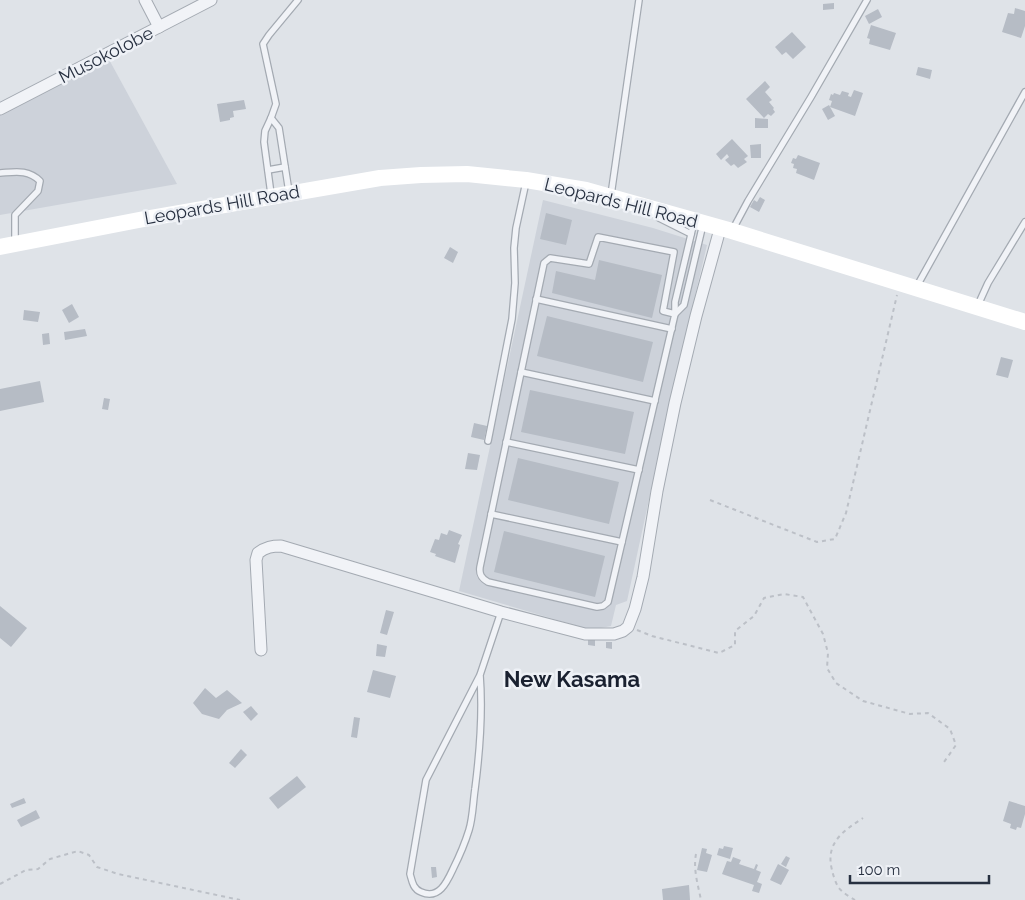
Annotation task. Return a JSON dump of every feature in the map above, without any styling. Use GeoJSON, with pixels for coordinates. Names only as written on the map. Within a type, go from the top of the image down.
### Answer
{"type":"FeatureCollection","features":[{"type":"Feature","properties":{"kind":"main road","name":"Leopards Hill Road"},"geometry":{"type":"LineString","coordinates":[[8,245],[271,196],[380,178],[467,174],[526,180],[586,190],[628,202],[696,226],[726,230],[1025,322]]}},
{"type":"Feature","properties":{"kind":"street"},"geometry":{"type":"LineString","coordinates":[[145,0],[159,27]]}},
{"type":"Feature","properties":{"kind":"street","name":"Musokolobe"},"geometry":{"type":"LineString","coordinates":[[0,109],[211,0]]}},
{"type":"Feature","properties":{"kind":"street"},"geometry":{"type":"LineString","coordinates":[[261,650],[256,560],[258,553],[272,546],[281,546],[501,612],[585,634],[614,634],[628,627],[635,609],[643,577],[657,491],[675,403],[696,316],[726,230]]}},
{"type":"Feature","properties":{"kind":"lane"},"geometry":{"type":"LineString","coordinates":[[271,196],[264,131],[276,104],[263,44],[298,0]]}},
{"type":"Feature","properties":{"kind":"lane"},"geometry":{"type":"LineString","coordinates":[[610,197],[639,0]]}},
{"type":"Feature","properties":{"kind":"lane"},"geometry":{"type":"LineString","coordinates":[[726,230],[748,200],[867,0]]}},
{"type":"Feature","properties":{"kind":"lane"},"geometry":{"type":"LineString","coordinates":[[916,287],[1025,92]]}},
{"type":"Feature","properties":{"kind":"lane"},"geometry":{"type":"LineString","coordinates":[[271,118],[280,128],[289,194]]}},
{"type":"Feature","properties":{"kind":"lane"},"geometry":{"type":"LineString","coordinates":[[268,170],[285,167]]}},
{"type":"Feature","properties":{"kind":"lane"},"geometry":{"type":"LineString","coordinates":[[0,174],[18,171],[33,174],[40,181],[38,191],[15,215],[8,245]]}},
{"type":"Feature","properties":{"kind":"lane"},"geometry":{"type":"LineString","coordinates":[[488,441],[512,318],[516,228],[526,180]]}},
{"type":"Feature","properties":{"kind":"lane"},"geometry":{"type":"LineString","coordinates":[[977,306],[988,283],[1025,222]]}},
{"type":"Feature","properties":{"kind":"lane"},"geometry":{"type":"LineString","coordinates":[[675,314],[684,305],[696,226]]}},
{"type":"Feature","properties":{"kind":"lane"},"geometry":{"type":"LineString","coordinates":[[675,314],[663,310],[674,252],[598,237],[588,264],[556,258],[547,259],[544,263],[480,567],[479,573],[483,579],[488,582],[597,607],[603,606],[608,602],[672,329],[675,314],[675,302],[696,226]]}},
{"type":"Feature","properties":{"kind":"lane"},"geometry":{"type":"LineString","coordinates":[[536,299],[672,329]]}},
{"type":"Feature","properties":{"kind":"lane"},"geometry":{"type":"LineString","coordinates":[[521,372],[655,401]]}},
{"type":"Feature","properties":{"kind":"lane"},"geometry":{"type":"LineString","coordinates":[[506,442],[639,470]]}},
{"type":"Feature","properties":{"kind":"lane"},"geometry":{"type":"LineString","coordinates":[[491,514],[622,542]]}},
{"type":"Feature","properties":{"kind":"lane"},"geometry":{"type":"LineString","coordinates":[[480,675],[482,714],[478,768],[469,830],[445,885],[438,893],[430,895],[416,888],[412,883],[410,874],[426,780],[480,675],[501,612]]}},
{"type":"Feature","properties":{"kind":"path"},"geometry":{"type":"LineString","coordinates":[[710,500],[817,542],[835,539],[846,513],[900,282]]}},
{"type":"Feature","properties":{"kind":"path"},"geometry":{"type":"LineString","coordinates":[[628,627],[652,636],[719,653],[735,645],[735,631],[754,616],[764,598],[784,594],[803,597],[823,634],[828,653],[827,668],[836,683],[862,701],[910,714],[928,713],[950,729],[956,745],[944,762]]}},
{"type":"Feature","properties":{"kind":"path"},"geometry":{"type":"LineString","coordinates":[[855,900],[839,888],[832,872],[829,856],[834,843],[847,828],[863,818]]}},
{"type":"Feature","properties":{"kind":"path"},"geometry":{"type":"LineString","coordinates":[[0,884],[26,870],[38,868],[50,859],[78,851],[89,855],[97,867],[118,874],[240,900]]}},
{"type":"Feature","properties":{"kind":"path"},"geometry":{"type":"LineString","coordinates":[[696,854],[694,862],[701,900]]}},
{"type":"Feature","properties":{"kind":"shaded area"},"geometry":{"type":"Polygon","coordinates":[[[106,54],[177,184],[0,215],[0,110],[106,54]]]}},
{"type":"Feature","properties":{"kind":"shaded area"},"geometry":{"type":"Polygon","coordinates":[[[543,200],[653,228],[707,245],[673,389],[627,601],[616,605],[611,626],[591,630],[459,591],[543,200]]]}},
{"type":"Feature","properties":{"kind":"building"},"geometry":{"type":"Polygon","coordinates":[[[834,3],[834,9],[823,10],[823,4],[834,3]]]}},
{"type":"Feature","properties":{"kind":"building"},"geometry":{"type":"Polygon","coordinates":[[[1015,8],[1025,11],[1025,26],[1021,38],[1002,32],[1008,13],[1014,14],[1015,8]]]}},
{"type":"Feature","properties":{"kind":"building"},"geometry":{"type":"Polygon","coordinates":[[[878,9],[882,17],[869,24],[865,16],[878,9]]]}},
{"type":"Feature","properties":{"kind":"building"},"geometry":{"type":"Polygon","coordinates":[[[871,25],[896,33],[890,50],[869,44],[870,39],[867,38],[871,25]]]}},
{"type":"Feature","properties":{"kind":"building"},"geometry":{"type":"Polygon","coordinates":[[[792,32],[806,47],[793,59],[786,52],[782,55],[775,47],[792,32]]]}},
{"type":"Feature","properties":{"kind":"building"},"geometry":{"type":"Polygon","coordinates":[[[918,67],[932,70],[930,79],[916,75],[918,67]]]}},
{"type":"Feature","properties":{"kind":"building"},"geometry":{"type":"Polygon","coordinates":[[[765,81],[770,87],[765,92],[772,100],[769,102],[775,112],[771,116],[768,114],[764,118],[746,99],[765,81]]]}},
{"type":"Feature","properties":{"kind":"building"},"geometry":{"type":"Polygon","coordinates":[[[854,90],[863,93],[855,116],[830,107],[832,101],[829,100],[831,94],[840,95],[842,91],[849,93],[848,96],[851,97],[854,90]]]}},
{"type":"Feature","properties":{"kind":"building"},"geometry":{"type":"Polygon","coordinates":[[[244,100],[246,109],[233,111],[234,117],[220,122],[217,104],[244,100]]]}},
{"type":"Feature","properties":{"kind":"building"},"geometry":{"type":"Polygon","coordinates":[[[829,105],[835,116],[828,120],[822,109],[829,105]]]}},
{"type":"Feature","properties":{"kind":"building"},"geometry":{"type":"Polygon","coordinates":[[[755,118],[768,119],[768,128],[755,128],[755,118]]]}},
{"type":"Feature","properties":{"kind":"building"},"geometry":{"type":"Polygon","coordinates":[[[732,139],[748,156],[744,159],[747,162],[738,168],[734,164],[731,166],[725,160],[729,157],[727,154],[721,160],[716,154],[732,139]]]}},
{"type":"Feature","properties":{"kind":"building"},"geometry":{"type":"Polygon","coordinates":[[[761,144],[761,158],[751,158],[750,145],[761,144]]]}},
{"type":"Feature","properties":{"kind":"building"},"geometry":{"type":"Polygon","coordinates":[[[798,155],[820,163],[814,180],[796,173],[797,169],[793,168],[794,164],[791,163],[793,158],[796,159],[798,155]]]}},
{"type":"Feature","properties":{"kind":"building"},"geometry":{"type":"Polygon","coordinates":[[[760,197],[765,200],[759,212],[750,207],[754,200],[757,202],[760,197]]]}},
{"type":"Feature","properties":{"kind":"building"},"geometry":{"type":"Polygon","coordinates":[[[546,213],[572,220],[566,245],[540,239],[546,213]]]}},
{"type":"Feature","properties":{"kind":"building"},"geometry":{"type":"Polygon","coordinates":[[[450,247],[458,252],[453,263],[444,258],[450,247]]]}},
{"type":"Feature","properties":{"kind":"building"},"geometry":{"type":"Polygon","coordinates":[[[599,260],[662,275],[652,318],[552,293],[556,271],[595,280],[599,260]]]}},
{"type":"Feature","properties":{"kind":"building"},"geometry":{"type":"Polygon","coordinates":[[[72,304],[79,317],[69,323],[62,310],[72,304]]]}},
{"type":"Feature","properties":{"kind":"building"},"geometry":{"type":"Polygon","coordinates":[[[24,310],[40,312],[38,322],[23,320],[24,310]]]}},
{"type":"Feature","properties":{"kind":"building"},"geometry":{"type":"Polygon","coordinates":[[[547,316],[653,342],[643,382],[537,356],[547,316]]]}},
{"type":"Feature","properties":{"kind":"building"},"geometry":{"type":"Polygon","coordinates":[[[85,329],[87,336],[65,340],[64,332],[85,329]]]}},
{"type":"Feature","properties":{"kind":"building"},"geometry":{"type":"Polygon","coordinates":[[[49,333],[50,344],[43,345],[42,334],[49,333]]]}},
{"type":"Feature","properties":{"kind":"building"},"geometry":{"type":"Polygon","coordinates":[[[1001,357],[1013,360],[1008,378],[996,375],[1001,357]]]}},
{"type":"Feature","properties":{"kind":"building"},"geometry":{"type":"Polygon","coordinates":[[[40,381],[44,402],[0,411],[0,389],[40,381]]]}},
{"type":"Feature","properties":{"kind":"building"},"geometry":{"type":"Polygon","coordinates":[[[530,390],[634,412],[625,454],[521,432],[530,390]]]}},
{"type":"Feature","properties":{"kind":"building"},"geometry":{"type":"Polygon","coordinates":[[[104,398],[110,399],[108,410],[102,409],[104,398]]]}},
{"type":"Feature","properties":{"kind":"building"},"geometry":{"type":"Polygon","coordinates":[[[474,423],[487,426],[484,440],[471,437],[474,423]]]}},
{"type":"Feature","properties":{"kind":"building"},"geometry":{"type":"Polygon","coordinates":[[[468,453],[480,455],[477,470],[465,469],[468,453]]]}},
{"type":"Feature","properties":{"kind":"building"},"geometry":{"type":"Polygon","coordinates":[[[518,458],[619,482],[609,524],[508,500],[518,458]]]}},
{"type":"Feature","properties":{"kind":"building"},"geometry":{"type":"Polygon","coordinates":[[[449,530],[462,535],[458,544],[460,545],[455,563],[435,556],[436,554],[430,552],[435,539],[439,540],[441,533],[447,535],[449,530]]]}},
{"type":"Feature","properties":{"kind":"building"},"geometry":{"type":"Polygon","coordinates":[[[504,531],[605,556],[595,597],[494,572],[504,531]]]}},
{"type":"Feature","properties":{"kind":"building"},"geometry":{"type":"Polygon","coordinates":[[[0,606],[27,628],[11,647],[0,638],[0,606]]]}},
{"type":"Feature","properties":{"kind":"building"},"geometry":{"type":"Polygon","coordinates":[[[386,610],[394,612],[387,635],[380,633],[386,610]]]}},
{"type":"Feature","properties":{"kind":"building"},"geometry":{"type":"Polygon","coordinates":[[[588,639],[595,639],[595,646],[588,645],[588,639]]]}},
{"type":"Feature","properties":{"kind":"building"},"geometry":{"type":"Polygon","coordinates":[[[606,642],[612,642],[612,649],[606,648],[606,642]]]}},
{"type":"Feature","properties":{"kind":"building"},"geometry":{"type":"Polygon","coordinates":[[[377,644],[387,646],[385,657],[376,656],[377,644]]]}},
{"type":"Feature","properties":{"kind":"building"},"geometry":{"type":"Polygon","coordinates":[[[373,670],[396,676],[390,698],[367,692],[373,670]]]}},
{"type":"Feature","properties":{"kind":"building"},"geometry":{"type":"Polygon","coordinates":[[[205,688],[216,698],[227,690],[242,703],[227,710],[219,719],[202,714],[193,703],[205,688]]]}},
{"type":"Feature","properties":{"kind":"building"},"geometry":{"type":"Polygon","coordinates":[[[251,706],[258,714],[251,721],[243,712],[251,706]]]}},
{"type":"Feature","properties":{"kind":"building"},"geometry":{"type":"Polygon","coordinates":[[[354,717],[360,718],[357,738],[351,737],[354,717]]]}},
{"type":"Feature","properties":{"kind":"building"},"geometry":{"type":"Polygon","coordinates":[[[241,749],[247,755],[235,768],[229,763],[241,749]]]}},
{"type":"Feature","properties":{"kind":"building"},"geometry":{"type":"Polygon","coordinates":[[[297,776],[306,787],[278,809],[269,798],[297,776]]]}},
{"type":"Feature","properties":{"kind":"building"},"geometry":{"type":"Polygon","coordinates":[[[24,798],[26,803],[12,808],[10,804],[24,798]]]}},
{"type":"Feature","properties":{"kind":"building"},"geometry":{"type":"Polygon","coordinates":[[[1009,801],[1025,806],[1021,828],[1017,827],[1016,830],[1010,828],[1011,824],[1003,821],[1009,801]]]}},
{"type":"Feature","properties":{"kind":"building"},"geometry":{"type":"Polygon","coordinates":[[[36,810],[40,818],[21,827],[17,820],[36,810]]]}},
{"type":"Feature","properties":{"kind":"building"},"geometry":{"type":"Polygon","coordinates":[[[724,846],[733,848],[730,859],[717,855],[719,848],[723,849],[724,846]]]}},
{"type":"Feature","properties":{"kind":"building"},"geometry":{"type":"Polygon","coordinates":[[[702,848],[707,849],[706,853],[712,855],[707,872],[697,870],[702,848]]]}},
{"type":"Feature","properties":{"kind":"building"},"geometry":{"type":"Polygon","coordinates":[[[786,856],[790,858],[786,867],[781,864],[786,856]]]}},
{"type":"Feature","properties":{"kind":"building"},"geometry":{"type":"Polygon","coordinates":[[[733,857],[741,860],[739,864],[754,869],[756,864],[758,865],[756,870],[761,872],[757,882],[762,884],[759,893],[752,891],[754,885],[722,874],[727,861],[731,862],[733,857]]]}},
{"type":"Feature","properties":{"kind":"building"},"geometry":{"type":"Polygon","coordinates":[[[778,864],[789,870],[781,885],[770,880],[778,864]]]}},
{"type":"Feature","properties":{"kind":"building"},"geometry":{"type":"Polygon","coordinates":[[[431,867],[436,867],[437,877],[432,878],[431,867]]]}},
{"type":"Feature","properties":{"kind":"building"},"geometry":{"type":"Polygon","coordinates":[[[689,885],[690,900],[663,900],[662,889],[689,885]]]}},
{"type":"Feature","properties":{"kind":"district","name":"New Kasama"},"geometry":{"type":"Point","coordinates":[572,679]}}]}
